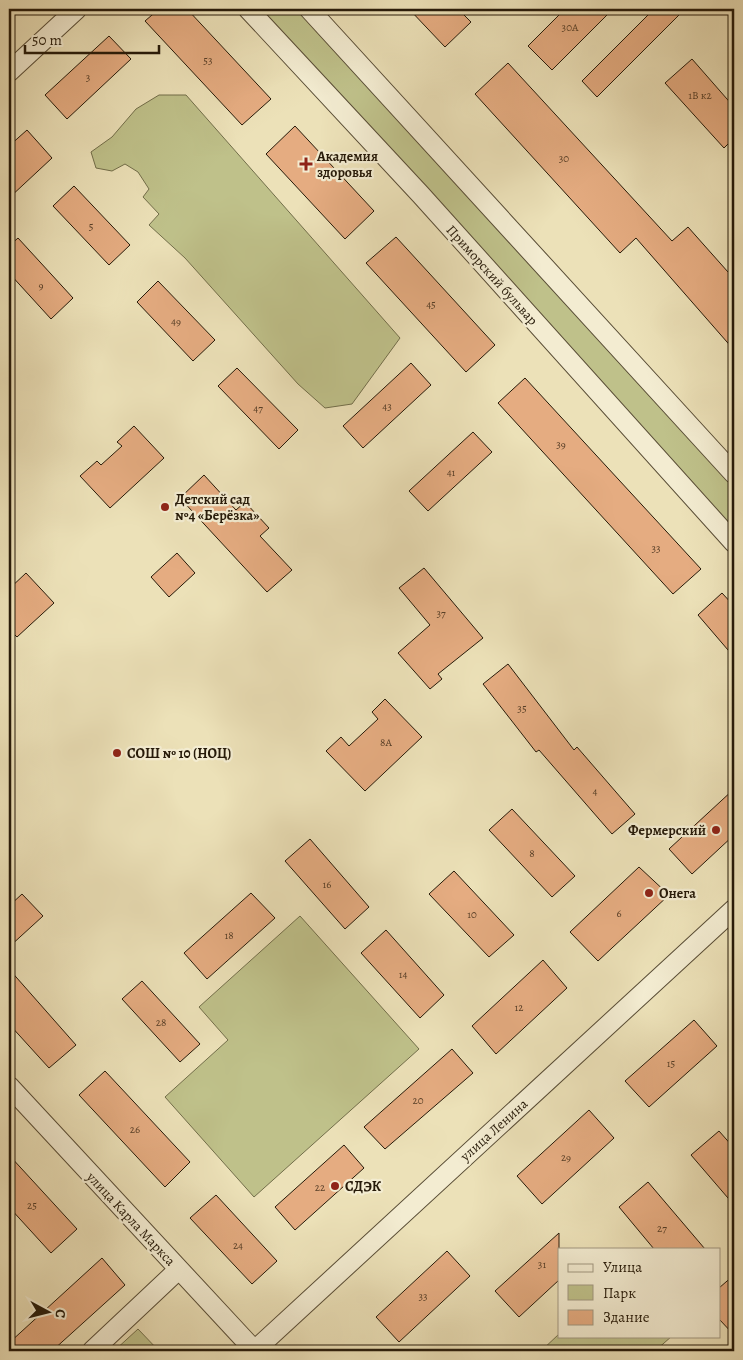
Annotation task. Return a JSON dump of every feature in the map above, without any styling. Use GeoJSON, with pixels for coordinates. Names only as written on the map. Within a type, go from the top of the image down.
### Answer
{"type":"FeatureCollection","features":[{"type":"Feature","properties":{"kind":"street"},"geometry":{"type":"LineString","coordinates":[[9,72],[77,9]]}},
{"type":"Feature","properties":{"kind":"street","name":"Приморский бульвар"},"geometry":{"type":"LineString","coordinates":[[248,9],[421,195],[734,542]]}},
{"type":"Feature","properties":{"kind":"street"},"geometry":{"type":"LineString","coordinates":[[309,9],[734,474]]}},
{"type":"Feature","properties":{"kind":"street","name":"улица Ленина"},"geometry":{"type":"LineString","coordinates":[[255,1351],[734,910]]}},
{"type":"Feature","properties":{"kind":"street","name":"улица Карла Маркса"},"geometry":{"type":"LineString","coordinates":[[9,1086],[255,1351]]}},
{"type":"Feature","properties":{"kind":"street"},"geometry":{"type":"LineString","coordinates":[[92,1351],[178,1270]]}},
{"type":"Feature","properties":{"kind":"green space"},"geometry":{"type":"Polygon","coordinates":[[[248,9],[309,9],[734,474],[734,543],[248,9]]]}},
{"type":"Feature","properties":{"kind":"green space"},"geometry":{"type":"Polygon","coordinates":[[[159,95],[186,95],[400,338],[352,404],[325,408],[298,384],[185,258],[149,225],[159,214],[143,197],[149,189],[138,172],[125,164],[112,171],[96,168],[91,152],[112,137],[136,109],[159,95]]]}},
{"type":"Feature","properties":{"kind":"green space"},"geometry":{"type":"Polygon","coordinates":[[[300,916],[419,1049],[254,1197],[165,1097],[228,1040],[199,1007],[300,916]]]}},
{"type":"Feature","properties":{"kind":"green space"},"geometry":{"type":"Polygon","coordinates":[[[138,1329],[159,1351],[114,1351],[138,1329]]]}},
{"type":"Feature","properties":{"kind":"green space"},"geometry":{"type":"Polygon","coordinates":[[[558,1335],[558,1338],[670,1338],[655,1351],[541,1351],[558,1335]]]}},
{"type":"Feature","properties":{"kind":"building"},"geometry":{"type":"Polygon","coordinates":[[[159,9],[187,9],[271,99],[242,125],[145,21],[159,9]]]}},
{"type":"Feature","properties":{"kind":"building"},"geometry":{"type":"Polygon","coordinates":[[[409,9],[458,9],[471,22],[445,47],[409,9]]]}},
{"type":"Feature","properties":{"kind":"building"},"geometry":{"type":"Polygon","coordinates":[[[565,9],[613,9],[552,70],[528,46],[565,9]]]}},
{"type":"Feature","properties":{"kind":"building"},"geometry":{"type":"Polygon","coordinates":[[[654,9],[685,9],[597,97],[582,81],[654,9]]]}},
{"type":"Feature","properties":{"kind":"building"},"geometry":{"type":"Polygon","coordinates":[[[109,36],[131,59],[67,119],[45,95],[109,36]]]}},
{"type":"Feature","properties":{"kind":"building"},"geometry":{"type":"Polygon","coordinates":[[[692,59],[734,107],[734,138],[724,148],[665,83],[692,59]]]}},
{"type":"Feature","properties":{"kind":"building"},"geometry":{"type":"Polygon","coordinates":[[[508,63],[672,241],[688,227],[728,272],[734,267],[734,350],[636,238],[620,253],[475,94],[508,63]]]}},
{"type":"Feature","properties":{"kind":"building"},"geometry":{"type":"Polygon","coordinates":[[[295,126],[374,211],[345,239],[266,154],[295,126]]]}},
{"type":"Feature","properties":{"kind":"building"},"geometry":{"type":"Polygon","coordinates":[[[27,130],[52,158],[9,198],[9,146],[27,130]]]}},
{"type":"Feature","properties":{"kind":"building"},"geometry":{"type":"Polygon","coordinates":[[[74,186],[130,245],[109,265],[53,206],[74,186]]]}},
{"type":"Feature","properties":{"kind":"building"},"geometry":{"type":"Polygon","coordinates":[[[396,237],[495,345],[466,372],[366,263],[396,237]]]}},
{"type":"Feature","properties":{"kind":"building"},"geometry":{"type":"Polygon","coordinates":[[[18,238],[73,298],[51,319],[9,273],[9,246],[18,238]]]}},
{"type":"Feature","properties":{"kind":"building"},"geometry":{"type":"Polygon","coordinates":[[[158,281],[215,340],[193,361],[137,302],[158,281]]]}},
{"type":"Feature","properties":{"kind":"building"},"geometry":{"type":"Polygon","coordinates":[[[411,363],[431,385],[363,448],[343,426],[411,363]]]}},
{"type":"Feature","properties":{"kind":"building"},"geometry":{"type":"Polygon","coordinates":[[[237,368],[298,430],[279,449],[218,386],[237,368]]]}},
{"type":"Feature","properties":{"kind":"building"},"geometry":{"type":"Polygon","coordinates":[[[525,378],[701,569],[673,594],[498,403],[525,378]]]}},
{"type":"Feature","properties":{"kind":"building"},"geometry":{"type":"Polygon","coordinates":[[[134,426],[164,458],[110,508],[80,476],[97,461],[101,465],[122,446],[117,442],[134,426]]]}},
{"type":"Feature","properties":{"kind":"building"},"geometry":{"type":"Polygon","coordinates":[[[473,432],[492,452],[428,511],[409,491],[473,432]]]}},
{"type":"Feature","properties":{"kind":"building"},"geometry":{"type":"Polygon","coordinates":[[[204,475],[236,510],[245,502],[269,528],[260,536],[292,570],[267,592],[180,498],[204,475]]]}},
{"type":"Feature","properties":{"kind":"building"},"geometry":{"type":"Polygon","coordinates":[[[177,553],[195,573],[169,597],[151,577],[177,553]]]}},
{"type":"Feature","properties":{"kind":"building"},"geometry":{"type":"Polygon","coordinates":[[[424,568],[483,638],[438,674],[442,679],[430,689],[398,653],[430,625],[399,588],[424,568]]]}},
{"type":"Feature","properties":{"kind":"building"},"geometry":{"type":"Polygon","coordinates":[[[26,573],[54,603],[17,637],[9,629],[9,589],[26,573]]]}},
{"type":"Feature","properties":{"kind":"building"},"geometry":{"type":"Polygon","coordinates":[[[722,593],[734,606],[734,657],[698,615],[722,593]]]}},
{"type":"Feature","properties":{"kind":"building"},"geometry":{"type":"Polygon","coordinates":[[[508,664],[574,750],[577,747],[635,814],[612,834],[539,750],[536,752],[483,684],[508,664]]]}},
{"type":"Feature","properties":{"kind":"building"},"geometry":{"type":"Polygon","coordinates":[[[385,699],[422,737],[365,791],[326,751],[341,737],[349,746],[378,719],[372,712],[385,699]]]}},
{"type":"Feature","properties":{"kind":"building"},"geometry":{"type":"Polygon","coordinates":[[[734,789],[734,835],[692,874],[669,849],[734,789]]]}},
{"type":"Feature","properties":{"kind":"building"},"geometry":{"type":"Polygon","coordinates":[[[512,809],[575,876],[552,897],[489,830],[512,809]]]}},
{"type":"Feature","properties":{"kind":"building"},"geometry":{"type":"Polygon","coordinates":[[[310,839],[369,907],[345,929],[285,861],[310,839]]]}},
{"type":"Feature","properties":{"kind":"building"},"geometry":{"type":"Polygon","coordinates":[[[639,867],[669,895],[598,961],[570,932],[639,867]]]}},
{"type":"Feature","properties":{"kind":"building"},"geometry":{"type":"Polygon","coordinates":[[[454,871],[514,935],[489,957],[429,894],[454,871]]]}},
{"type":"Feature","properties":{"kind":"building"},"geometry":{"type":"Polygon","coordinates":[[[251,893],[275,918],[207,979],[184,953],[251,893]]]}},
{"type":"Feature","properties":{"kind":"building"},"geometry":{"type":"Polygon","coordinates":[[[22,894],[43,916],[9,947],[9,906],[22,894]]]}},
{"type":"Feature","properties":{"kind":"building"},"geometry":{"type":"Polygon","coordinates":[[[386,930],[444,995],[420,1018],[361,953],[386,930]]]}},
{"type":"Feature","properties":{"kind":"building"},"geometry":{"type":"Polygon","coordinates":[[[543,960],[567,988],[496,1054],[472,1026],[543,960]]]}},
{"type":"Feature","properties":{"kind":"building"},"geometry":{"type":"Polygon","coordinates":[[[9,969],[76,1045],[49,1068],[9,1024],[9,969]]]}},
{"type":"Feature","properties":{"kind":"building"},"geometry":{"type":"Polygon","coordinates":[[[142,981],[200,1044],[180,1062],[122,999],[142,981]]]}},
{"type":"Feature","properties":{"kind":"building"},"geometry":{"type":"Polygon","coordinates":[[[694,1020],[717,1046],[649,1107],[625,1081],[694,1020]]]}},
{"type":"Feature","properties":{"kind":"building"},"geometry":{"type":"Polygon","coordinates":[[[452,1049],[473,1073],[385,1149],[364,1127],[452,1049]]]}},
{"type":"Feature","properties":{"kind":"building"},"geometry":{"type":"Polygon","coordinates":[[[105,1071],[190,1162],[165,1187],[79,1095],[105,1071]]]}},
{"type":"Feature","properties":{"kind":"building"},"geometry":{"type":"Polygon","coordinates":[[[589,1110],[614,1138],[542,1204],[517,1176],[589,1110]]]}},
{"type":"Feature","properties":{"kind":"building"},"geometry":{"type":"Polygon","coordinates":[[[719,1131],[734,1148],[734,1205],[691,1155],[719,1131]]]}},
{"type":"Feature","properties":{"kind":"building"},"geometry":{"type":"Polygon","coordinates":[[[344,1145],[364,1168],[295,1230],[275,1207],[344,1145]]]}},
{"type":"Feature","properties":{"kind":"building"},"geometry":{"type":"Polygon","coordinates":[[[9,1155],[77,1229],[51,1253],[9,1207],[9,1155]]]}},
{"type":"Feature","properties":{"kind":"building"},"geometry":{"type":"Polygon","coordinates":[[[648,1182],[704,1248],[653,1248],[619,1207],[648,1182]]]}},
{"type":"Feature","properties":{"kind":"building"},"geometry":{"type":"Polygon","coordinates":[[[216,1195],[277,1261],[252,1284],[190,1218],[216,1195]]]}},
{"type":"Feature","properties":{"kind":"building"},"geometry":{"type":"Polygon","coordinates":[[[559,1233],[558,1281],[519,1317],[495,1291],[559,1233]]]}},
{"type":"Feature","properties":{"kind":"building"},"geometry":{"type":"Polygon","coordinates":[[[447,1251],[470,1276],[399,1342],[376,1317],[447,1251]]]}},
{"type":"Feature","properties":{"kind":"building"},"geometry":{"type":"Polygon","coordinates":[[[102,1258],[125,1285],[52,1351],[9,1351],[9,1343],[102,1258]]]}},
{"type":"Feature","properties":{"kind":"building"},"geometry":{"type":"Polygon","coordinates":[[[734,1275],[734,1335],[720,1320],[720,1287],[734,1275]]]}},
{"type":"Feature","properties":{"kind":"place","name":"Академия здоровья"},"geometry":{"type":"Point","coordinates":[306,164]}},
{"type":"Feature","properties":{"kind":"place","name":"Детский сад №4 «Берёзка»"},"geometry":{"type":"Point","coordinates":[165,507]}},
{"type":"Feature","properties":{"kind":"place","name":"СОШ № 10 (НОЦ)"},"geometry":{"type":"Point","coordinates":[117,753]}},
{"type":"Feature","properties":{"kind":"place","name":"Фермерский"},"geometry":{"type":"Point","coordinates":[716,830]}},
{"type":"Feature","properties":{"kind":"place","name":"Онега"},"geometry":{"type":"Point","coordinates":[649,893]}},
{"type":"Feature","properties":{"kind":"place","name":"СДЭК"},"geometry":{"type":"Point","coordinates":[335,1186]}}]}
